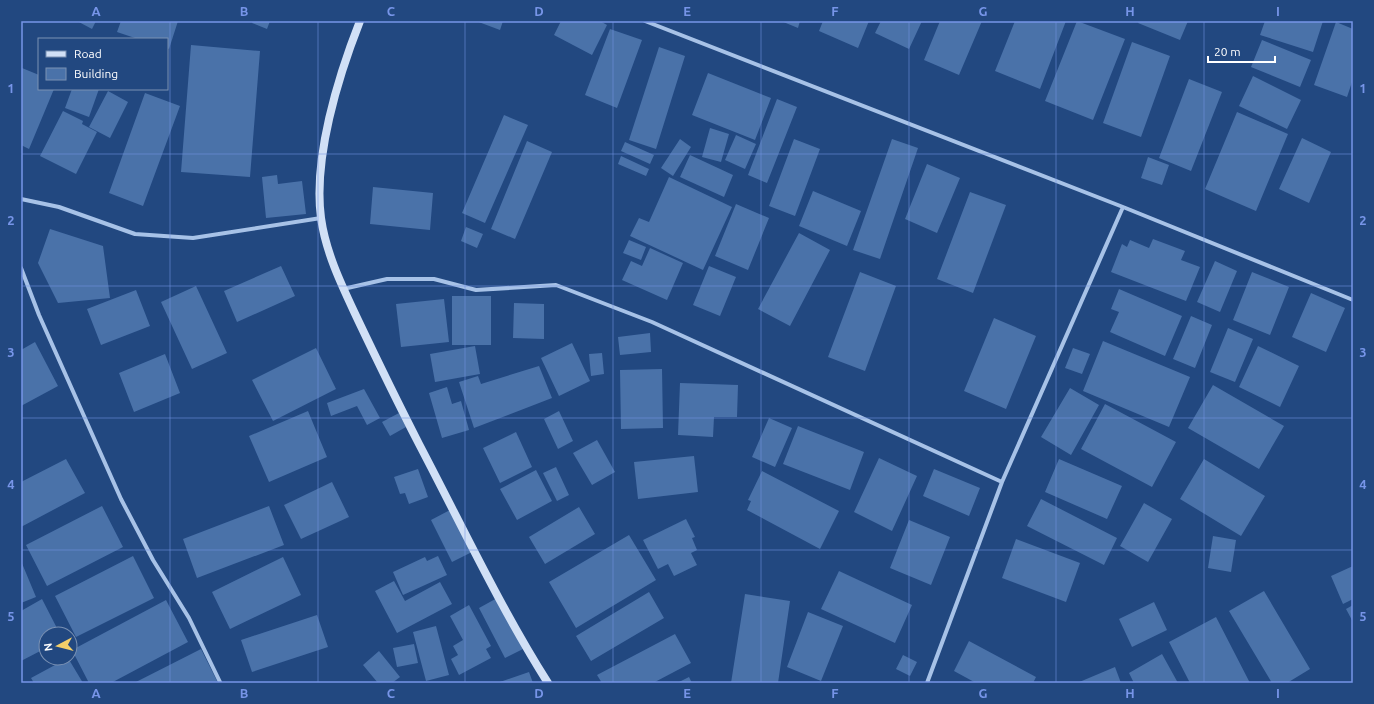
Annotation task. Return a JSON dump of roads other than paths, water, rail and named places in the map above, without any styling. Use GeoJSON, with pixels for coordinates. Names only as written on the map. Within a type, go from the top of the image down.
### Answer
{"type":"FeatureCollection","features":[{"type":"Feature","properties":{"kind":"street"},"geometry":{"type":"LineString","coordinates":[[360,21],[327,125],[320,178],[321,218],[328,251],[343,289],[402,410],[488,577],[548,683]]}},
{"type":"Feature","properties":{"kind":"street"},"geometry":{"type":"LineString","coordinates":[[645,21],[1123,208],[1353,300]]}},
{"type":"Feature","properties":{"kind":"street"},"geometry":{"type":"LineString","coordinates":[[21,199],[59,207],[135,234],[193,238],[321,218]]}},
{"type":"Feature","properties":{"kind":"street"},"geometry":{"type":"LineString","coordinates":[[927,683],[1002,482],[1123,208]]}},
{"type":"Feature","properties":{"kind":"street"},"geometry":{"type":"LineString","coordinates":[[21,268],[39,314],[121,499],[153,560],[189,618],[220,682]]}},
{"type":"Feature","properties":{"kind":"street"},"geometry":{"type":"LineString","coordinates":[[343,289],[387,278],[434,279],[476,290],[556,285],[652,322],[1002,482]]}}]}
